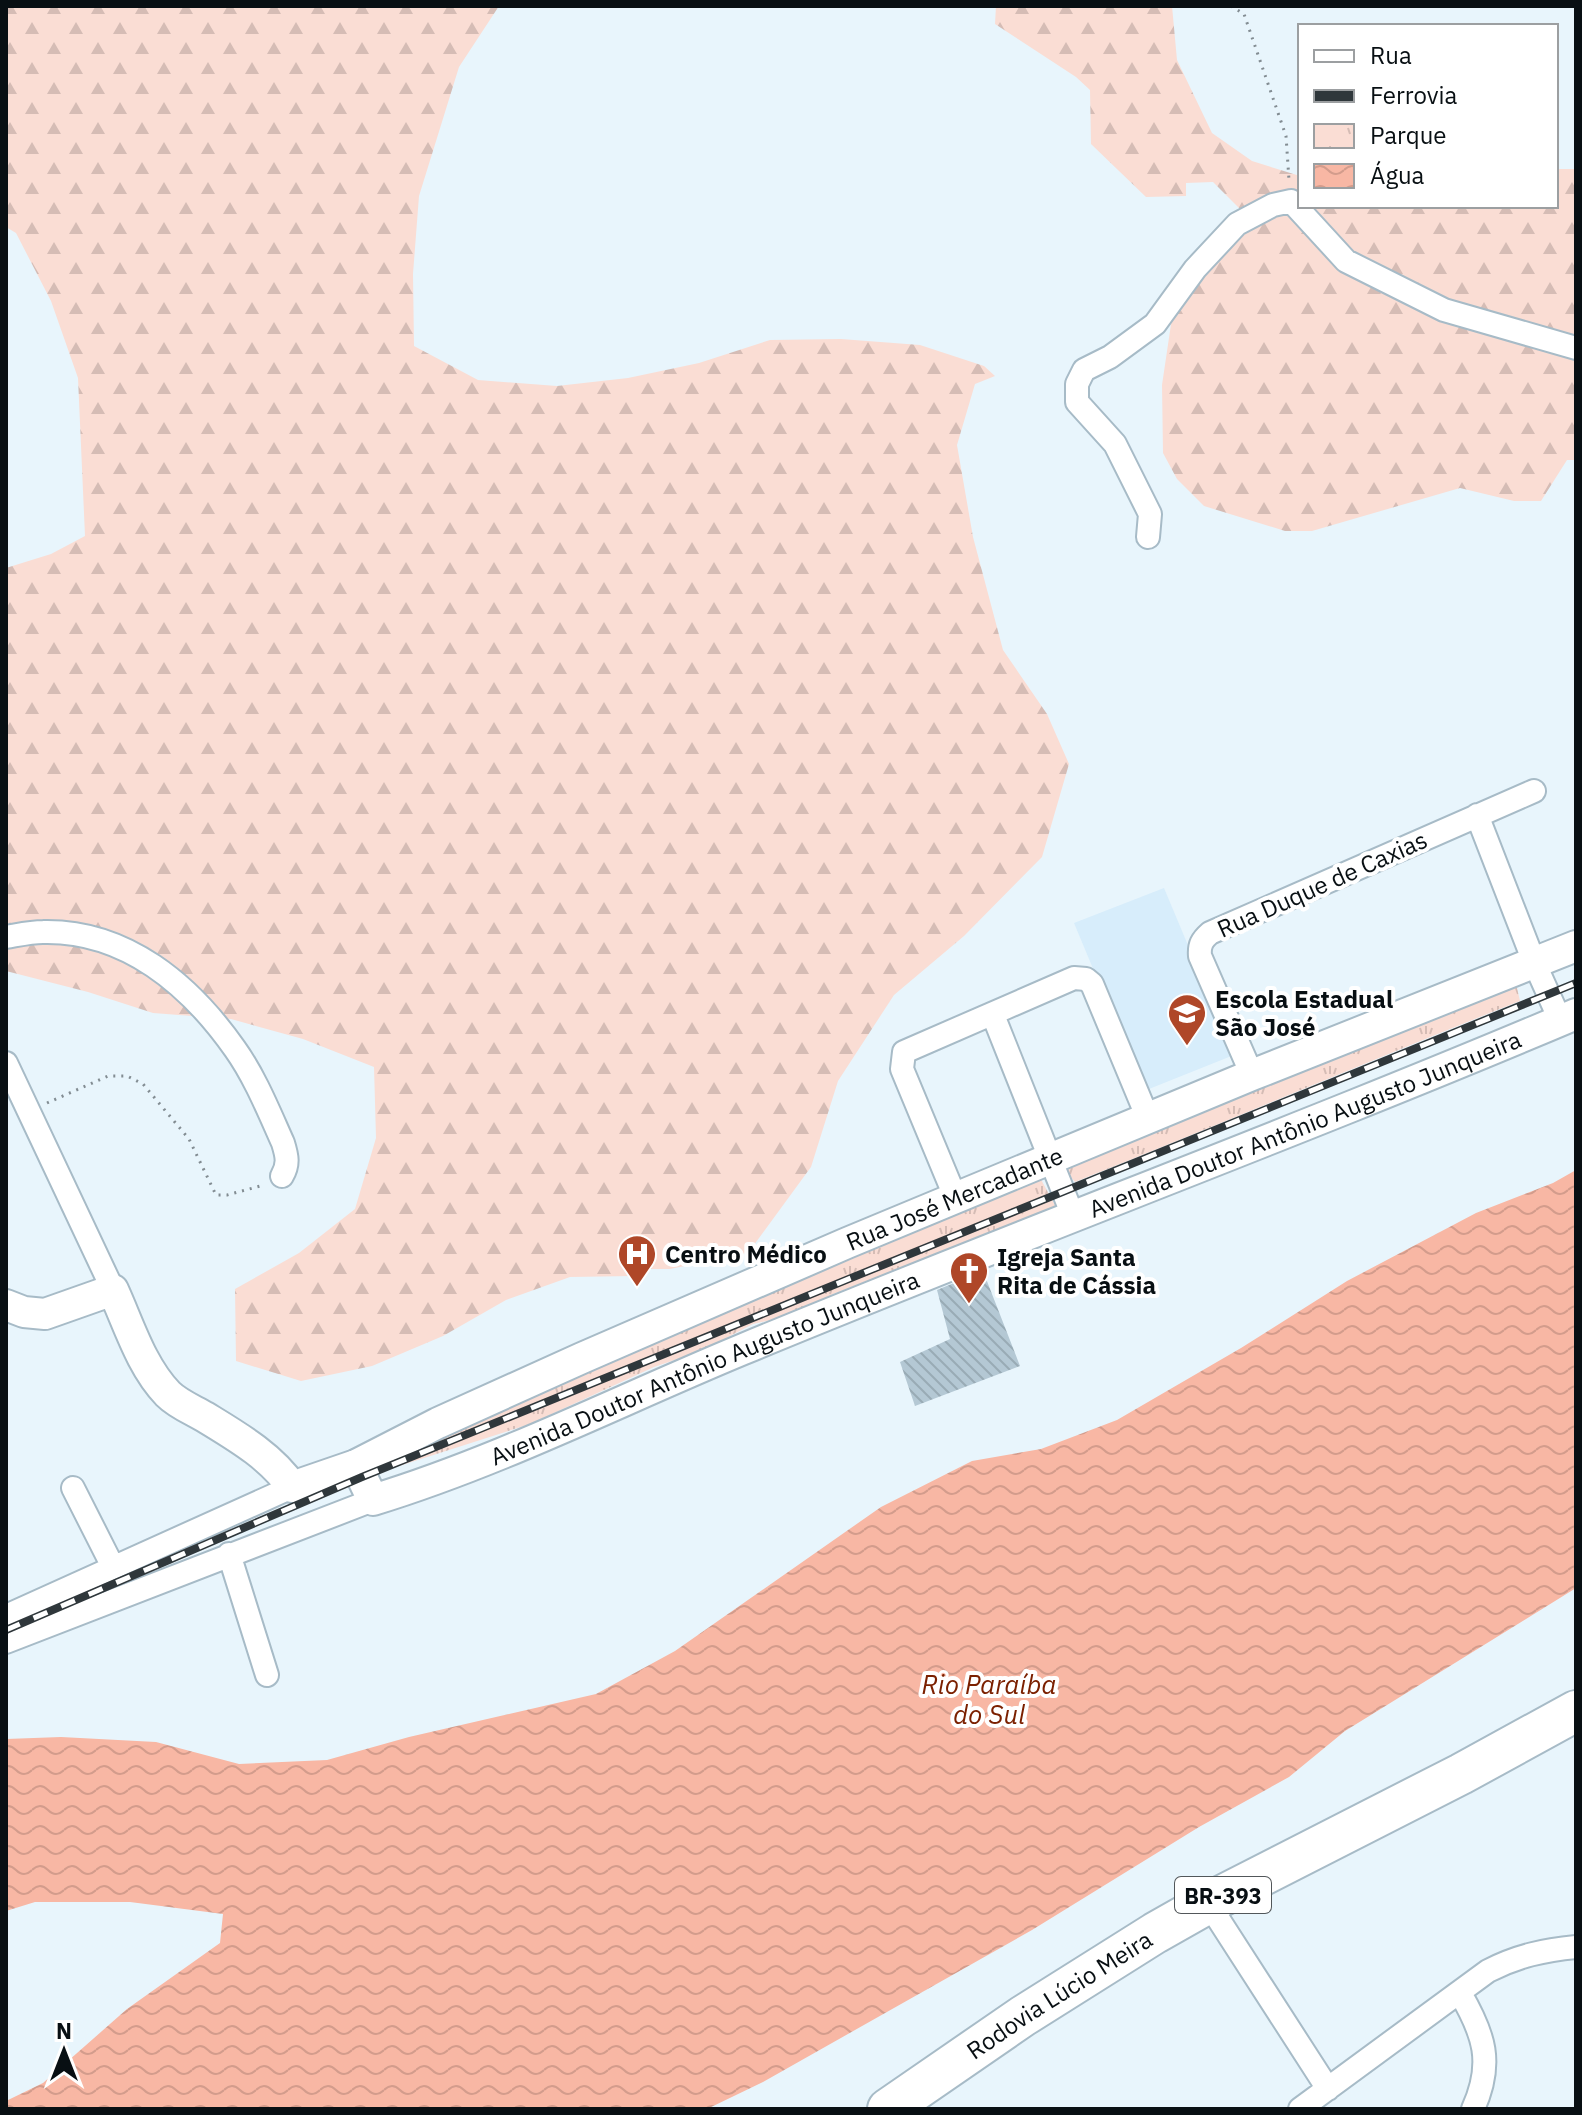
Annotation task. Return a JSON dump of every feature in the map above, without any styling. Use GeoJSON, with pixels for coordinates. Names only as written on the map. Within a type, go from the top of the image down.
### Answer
{"type":"FeatureCollection","features":[{"type":"Feature","properties":{"kind":"highway","name":"Rodovia Lúcio Meira"},"geometry":{"type":"LineString","coordinates":[[888,2109],[1035,2007],[1208,1903],[1461,1774],[1576,1711]]}},
{"type":"Feature","properties":{"kind":"street"},"geometry":{"type":"LineString","coordinates":[[1148,537],[1150,514],[1115,444],[1077,402],[1075,394],[1079,376],[1155,324],[1195,269],[1237,224],[1273,205],[1291,201],[1346,261],[1444,310],[1576,348]]}},
{"type":"Feature","properties":{"kind":"street","name":"Rua Duque de Caxias"},"geometry":{"type":"LineString","coordinates":[[1252,1075],[1200,956],[1199,947],[1203,939],[1534,791]]}},
{"type":"Feature","properties":{"kind":"street"},"geometry":{"type":"LineString","coordinates":[[1477,815],[1534,962],[1568,1017]]}},
{"type":"Feature","properties":{"kind":"street"},"geometry":{"type":"LineString","coordinates":[[6,937],[43,932],[87,937],[130,950],[165,973],[195,1000],[236,1050],[283,1143],[288,1158],[282,1176]]}},
{"type":"Feature","properties":{"kind":"street","name":"Rua José Mercadante"},"geometry":{"type":"LineString","coordinates":[[292,1487],[356,1465],[438,1423],[582,1358],[956,1199],[1149,1121],[1252,1075],[1576,946]]}},
{"type":"Feature","properties":{"kind":"street"},"geometry":{"type":"LineString","coordinates":[[956,1199],[902,1069],[902,1055],[907,1049],[1074,978],[1086,979],[1092,984],[1149,1121]]}},
{"type":"Feature","properties":{"kind":"street"},"geometry":{"type":"LineString","coordinates":[[993,1015],[1073,1216]]}},
{"type":"Feature","properties":{"kind":"street","name":"Avenida Doutor Antônio Augusto Junqueira"},"geometry":{"type":"LineString","coordinates":[[6,1642],[229,1554],[518,1448],[740,1351],[1366,1102],[1568,1017]]}},
{"type":"Feature","properties":{"kind":"street"},"geometry":{"type":"LineString","coordinates":[[6,1063],[155,1378],[171,1397],[261,1454],[292,1487],[6,1616]]}},
{"type":"Feature","properties":{"kind":"street"},"geometry":{"type":"LineString","coordinates":[[6,1305],[24,1312],[45,1314],[113,1290]]}},
{"type":"Feature","properties":{"kind":"street"},"geometry":{"type":"LineString","coordinates":[[356,1465],[373,1500]]}},
{"type":"Feature","properties":{"kind":"street"},"geometry":{"type":"LineString","coordinates":[[73,1488],[113,1567]]}},
{"type":"Feature","properties":{"kind":"street"},"geometry":{"type":"LineString","coordinates":[[229,1554],[267,1675]]}},
{"type":"Feature","properties":{"kind":"street"},"geometry":{"type":"LineString","coordinates":[[1208,1903],[1328,2089]]}},
{"type":"Feature","properties":{"kind":"street"},"geometry":{"type":"LineString","coordinates":[[1300,2109],[1510,1959],[1535,1952],[1576,1947]]}},
{"type":"Feature","properties":{"kind":"street"},"geometry":{"type":"LineString","coordinates":[[1460,1993],[1483,2036],[1486,2062],[1483,2087],[1473,2109]]}},
{"type":"Feature","properties":{"kind":"path"},"geometry":{"type":"LineString","coordinates":[[1231,6],[1244,14],[1286,136],[1291,201]]}},
{"type":"Feature","properties":{"kind":"path"},"geometry":{"type":"LineString","coordinates":[[29,1111],[108,1076],[127,1076],[143,1084],[189,1139],[216,1195],[220,1197],[253,1190],[282,1176]]}},
{"type":"Feature","properties":{"kind":"shaded area"},"geometry":{"type":"Polygon","coordinates":[[[1164,888],[1234,1055],[1144,1091],[1074,923],[1164,888]]]}},
{"type":"Feature","properties":{"kind":"green space"},"geometry":{"type":"Polygon","coordinates":[[[6,6],[499,6],[459,67],[419,196],[413,274],[414,346],[478,380],[557,386],[628,378],[699,363],[770,340],[841,339],[920,345],[984,366],[995,376],[975,384],[957,445],[973,537],[1003,650],[1047,714],[1069,764],[1042,857],[964,936],[894,995],[838,1081],[811,1167],[748,1253],[670,1269],[630,1269],[634,1276],[570,1277],[506,1300],[443,1336],[372,1366],[301,1381],[236,1361],[235,1289],[299,1253],[355,1209],[376,1138],[374,1067],[303,1039],[231,1019],[153,1013],[6,971],[6,568],[51,554],[85,536],[78,378],[51,301],[16,233],[6,227],[6,6]]]}},
{"type":"Feature","properties":{"kind":"green space"},"geometry":{"type":"Polygon","coordinates":[[[996,6],[1172,6],[1177,60],[1212,133],[1252,161],[1298,175],[1298,208],[1558,208],[1558,169],[1576,169],[1576,460],[1567,460],[1541,501],[1514,501],[1460,488],[1312,531],[1285,531],[1204,506],[1177,479],[1163,453],[1162,385],[1174,304],[1240,236],[1240,209],[1213,182],[1186,183],[1186,196],[1146,197],[1091,144],[1090,90],[1076,77],[995,24],[996,6]]]}},
{"type":"Feature","properties":{"kind":"green space"},"geometry":{"type":"Polygon","coordinates":[[[1515,979],[1520,1001],[1075,1182],[1057,1161],[1515,979]]]}},
{"type":"Feature","properties":{"kind":"green space"},"geometry":{"type":"Polygon","coordinates":[[[1037,1172],[1057,1209],[833,1294],[802,1313],[753,1324],[701,1351],[654,1367],[530,1424],[399,1466],[383,1451],[1037,1172]]]}},
{"type":"Feature","properties":{"kind":"water","name":"Rio Paraíba do Sul"},"geometry":{"type":"Polygon","coordinates":[[[1576,1170],[1576,1588],[1345,1731],[1289,1777],[1199,1827],[1032,1930],[763,2082],[707,2109],[6,2109],[6,2101],[43,2083],[127,2009],[220,1943],[223,1914],[130,1902],[35,1902],[6,1911],[6,1739],[61,1737],[156,1742],[239,1764],[327,1760],[409,1737],[596,1694],[675,1651],[881,1507],[972,1461],[1041,1449],[1117,1420],[1241,1348],[1347,1281],[1476,1213],[1553,1183],[1576,1170]]]}},
{"type":"Feature","properties":{"kind":"building"},"geometry":{"type":"Polygon","coordinates":[[[983,1271],[1020,1366],[915,1406],[900,1362],[950,1339],[937,1290],[983,1271]]]}},
{"type":"Feature","properties":{"kind":"railway"},"geometry":{"type":"LineString","coordinates":[[6,1630],[362,1477],[1576,983]]}},
{"type":"Feature","properties":{"kind":"place","name":"Escola Estadual São José"},"geometry":{"type":"Point","coordinates":[1187,1047]}},
{"type":"Feature","properties":{"kind":"place","name":"Centro Médico"},"geometry":{"type":"Point","coordinates":[637,1288]}},
{"type":"Feature","properties":{"kind":"place","name":"Igreja Santa Rita de Cássia"},"geometry":{"type":"Point","coordinates":[969,1305]}}]}
